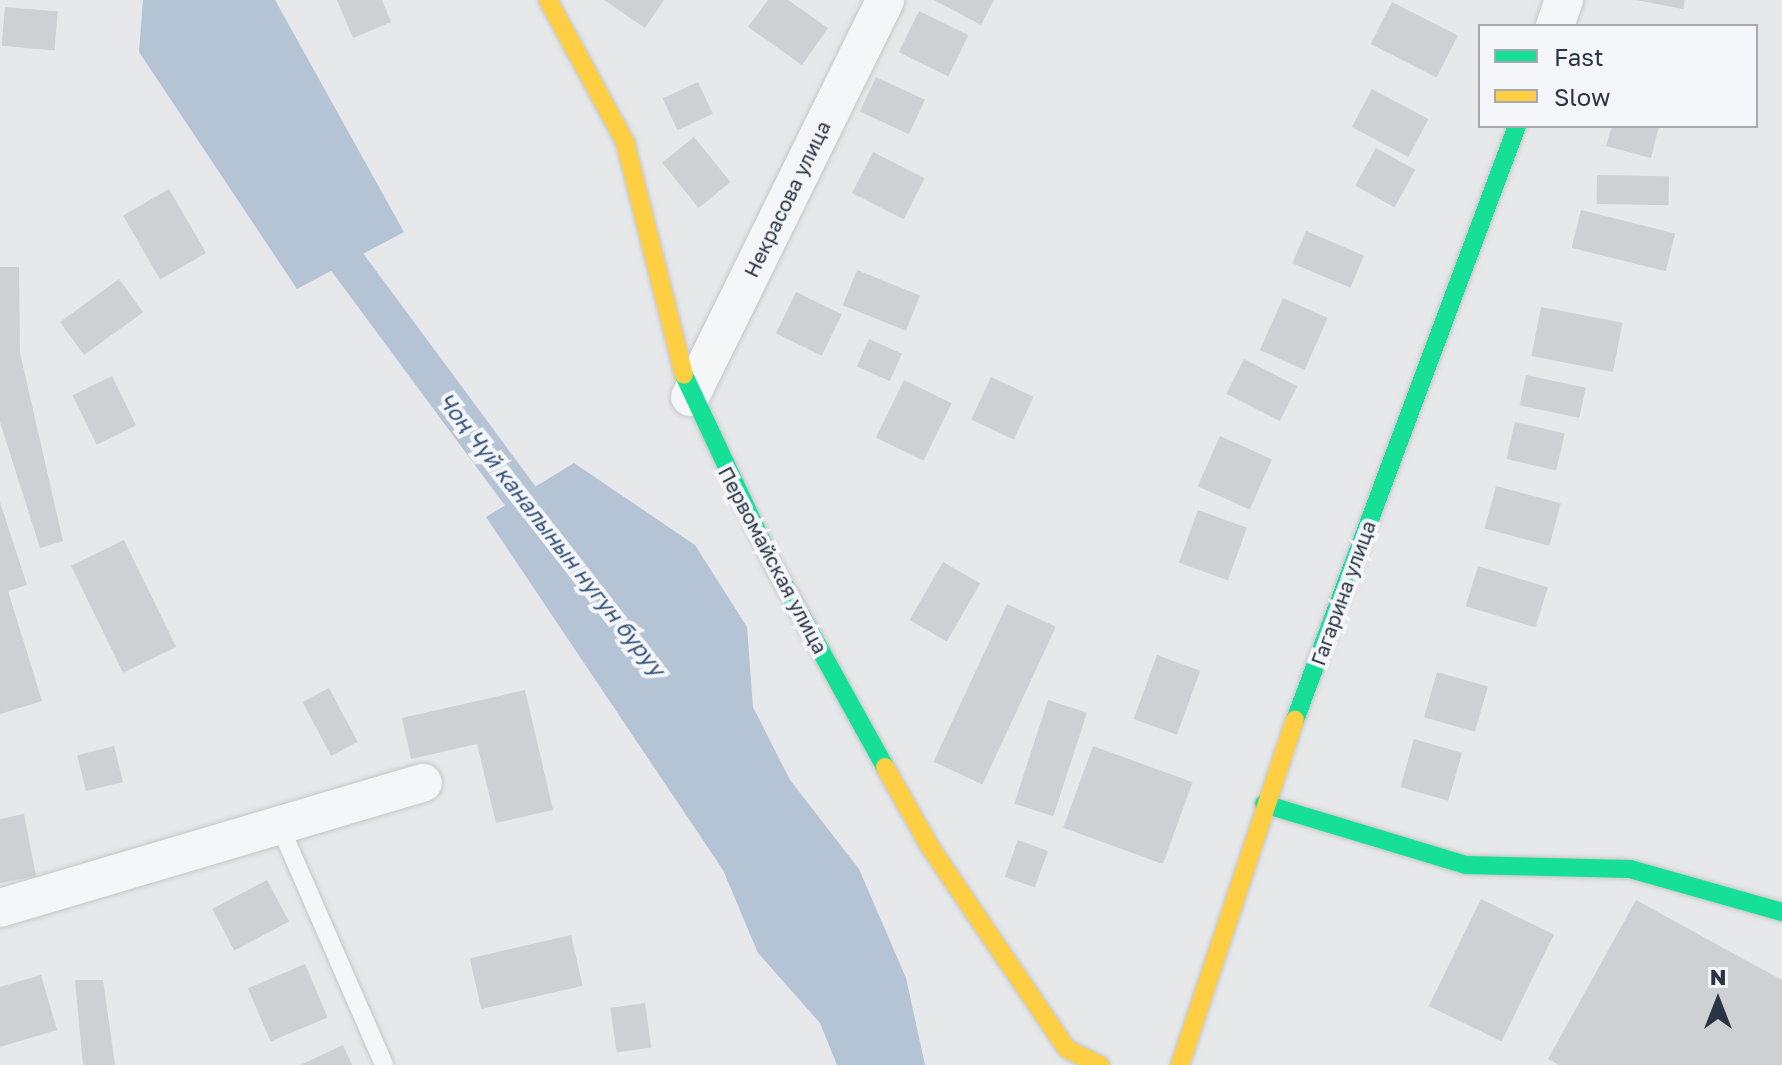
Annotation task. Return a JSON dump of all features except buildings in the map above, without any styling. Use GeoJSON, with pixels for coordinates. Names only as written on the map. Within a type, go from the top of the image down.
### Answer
{"type":"FeatureCollection","features":[{"type":"Feature","properties":{"kind":"street","name":"Первомайская улица"},"geometry":{"type":"LineString","coordinates":[[548,0],[625,142],[690,397],[772,563],[930,847],[1067,1049],[1100,1065]]}},
{"type":"Feature","properties":{"kind":"street","name":"Некрасова улица"},"geometry":{"type":"LineString","coordinates":[[690,397],[885,0]]}},
{"type":"Feature","properties":{"kind":"street"},"geometry":{"type":"LineString","coordinates":[[1556,24],[1564,0]]}},
{"type":"Feature","properties":{"kind":"street","name":"Гагарина улица"},"geometry":{"type":"LineString","coordinates":[[1180,1065],[1264,804],[1516,128]]}},
{"type":"Feature","properties":{"kind":"street"},"geometry":{"type":"LineString","coordinates":[[0,908],[278,821],[423,783]]}},
{"type":"Feature","properties":{"kind":"street"},"geometry":{"type":"LineString","coordinates":[[1264,804],[1466,865],[1630,869],[1782,912]]}},
{"type":"Feature","properties":{"kind":"lane"},"geometry":{"type":"LineString","coordinates":[[278,821],[384,1065]]}},
{"type":"Feature","properties":{"kind":"water"},"geometry":{"type":"Polygon","coordinates":[[[143,0],[275,0],[404,232],[297,289],[139,52],[143,0]]]}},
{"type":"Feature","properties":{"kind":"water"},"geometry":{"type":"Polygon","coordinates":[[[574,463],[695,545],[747,627],[753,707],[790,780],[859,869],[906,978],[925,1065],[837,1065],[820,1023],[758,953],[723,870],[486,517],[574,463]]]}},
{"type":"Feature","properties":{"kind":"waterway","name":"Чоң Чүй каналынын нугун буруу"},"geometry":{"type":"LineString","coordinates":[[319,224],[548,534]]}},
{"type":"Feature","properties":{"kind":"traffic: fast"},"geometry":{"type":"LineString","coordinates":[[1295,720],[1516,128]]}},
{"type":"Feature","properties":{"kind":"traffic: fast"},"geometry":{"type":"LineString","coordinates":[[684,375],[772,563],[885,767]]}},
{"type":"Feature","properties":{"kind":"traffic: fast"},"geometry":{"type":"LineString","coordinates":[[1264,804],[1466,865],[1630,869],[1782,912]]}},
{"type":"Feature","properties":{"kind":"traffic: slow"},"geometry":{"type":"LineString","coordinates":[[548,0],[625,142],[684,375]]}},
{"type":"Feature","properties":{"kind":"traffic: slow"},"geometry":{"type":"LineString","coordinates":[[1180,1065],[1295,720]]}},
{"type":"Feature","properties":{"kind":"traffic: slow"},"geometry":{"type":"LineString","coordinates":[[885,767],[930,847],[1067,1049],[1100,1065]]}}]}
